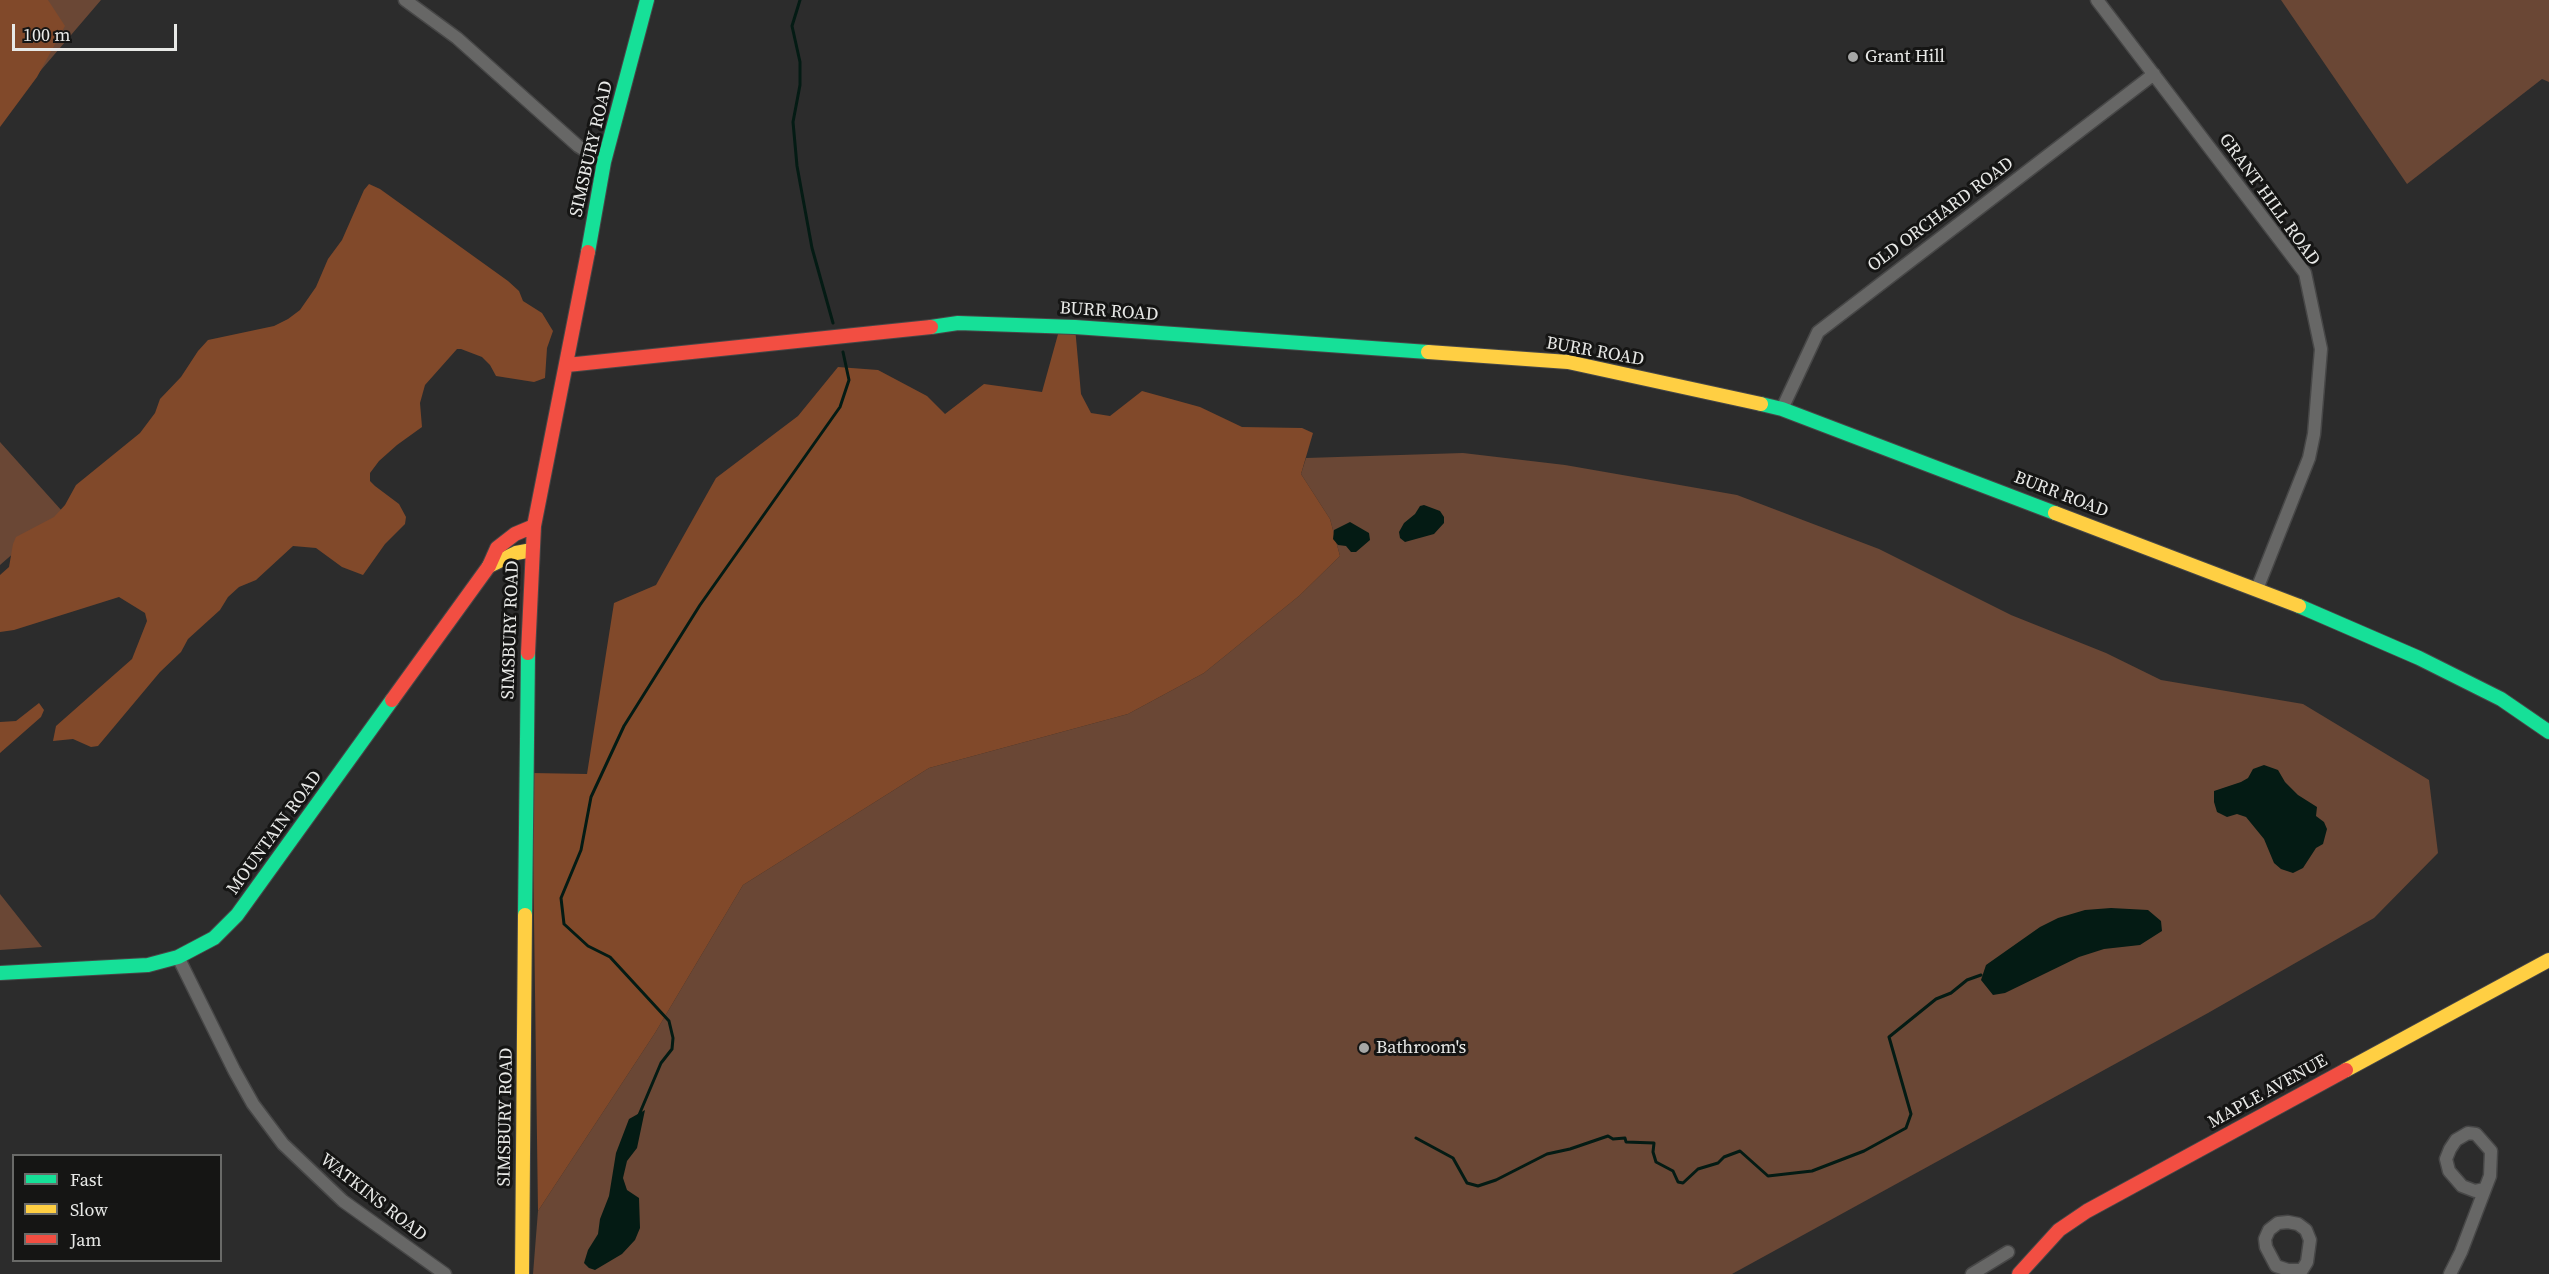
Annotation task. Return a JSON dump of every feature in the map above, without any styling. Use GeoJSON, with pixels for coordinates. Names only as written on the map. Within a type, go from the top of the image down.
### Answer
{"type":"FeatureCollection","features":[{"type":"Feature","properties":{"kind":"street"},"geometry":{"type":"LineString","coordinates":[[405,0],[457,38],[578,146],[604,162]]}},
{"type":"Feature","properties":{"kind":"street","name":"SIMSBURY ROAD"},"geometry":{"type":"LineString","coordinates":[[522,1274],[526,722],[534,526],[567,365],[604,162],[647,0]]}},
{"type":"Feature","properties":{"kind":"street","name":"GRANT HILL ROAD"},"geometry":{"type":"LineString","coordinates":[[2097,0],[2305,273],[2321,349],[2314,434],[2309,458],[2257,589]]}},
{"type":"Feature","properties":{"kind":"street","name":"OLD ORCHARD ROAD"},"geometry":{"type":"LineString","coordinates":[[1782,409],[1818,332],[2154,74]]}},
{"type":"Feature","properties":{"kind":"street","name":"BURR ROAD"},"geometry":{"type":"LineString","coordinates":[[567,365],[874,334],[958,323],[1013,324],[1568,362],[1782,409],[2257,589],[2418,658],[2501,699],[2549,732]]}},
{"type":"Feature","properties":{"kind":"street","name":"MOUNTAIN ROAD"},"geometry":{"type":"LineString","coordinates":[[0,973],[125,967],[178,957],[214,938],[237,915],[489,566],[497,548],[515,534],[534,526]]}},
{"type":"Feature","properties":{"kind":"street","name":"MOUNTAIN ROAD"},"geometry":{"type":"LineString","coordinates":[[489,566],[516,553],[532,550]]}},
{"type":"Feature","properties":{"kind":"street","name":"WATKINS ROAD"},"geometry":{"type":"LineString","coordinates":[[178,957],[234,1070],[259,1113],[283,1144],[343,1201],[445,1274]]}},
{"type":"Feature","properties":{"kind":"street","name":"MAPLE AVENUE"},"geometry":{"type":"LineString","coordinates":[[2019,1274],[2059,1230],[2087,1211],[2549,960]]}},
{"type":"Feature","properties":{"kind":"street"},"geometry":{"type":"LineString","coordinates":[[2450,1274],[2462,1252],[2490,1176],[2491,1151],[2476,1134],[2468,1133],[2456,1140],[2450,1149],[2446,1159],[2449,1171],[2462,1186],[2475,1191],[2485,1189]]}},
{"type":"Feature","properties":{"kind":"street"},"geometry":{"type":"LineString","coordinates":[[1972,1274],[2008,1252]]}},
{"type":"Feature","properties":{"kind":"shaded area"},"geometry":{"type":"Polygon","coordinates":[[[0,0],[101,0],[0,118],[0,0]]]}},
{"type":"Feature","properties":{"kind":"shaded area"},"geometry":{"type":"Polygon","coordinates":[[[0,0],[48,0],[65,26],[37,77],[0,127],[0,0]]]}},
{"type":"Feature","properties":{"kind":"shaded area"},"geometry":{"type":"Polygon","coordinates":[[[2281,0],[2549,0],[2549,82],[2542,79],[2407,184],[2281,0]]]}},
{"type":"Feature","properties":{"kind":"shaded area"},"geometry":{"type":"Polygon","coordinates":[[[369,184],[380,189],[508,281],[519,291],[523,301],[542,313],[553,331],[547,348],[545,378],[534,382],[496,376],[482,357],[457,349],[425,385],[420,403],[422,427],[397,445],[379,461],[370,473],[370,481],[399,504],[406,517],[405,524],[385,544],[363,575],[342,567],[316,548],[293,546],[256,580],[239,587],[228,597],[220,610],[188,639],[181,652],[160,672],[98,746],[91,747],[73,739],[53,741],[56,726],[132,659],[147,621],[145,613],[119,597],[14,630],[0,632],[0,575],[9,567],[16,537],[54,517],[65,505],[76,485],[140,433],[155,413],[160,399],[181,377],[208,340],[274,326],[300,310],[316,287],[328,259],[342,240],[364,190],[369,184]]]}},
{"type":"Feature","properties":{"kind":"shaded area"},"geometry":{"type":"Polygon","coordinates":[[[1060,327],[1075,327],[1081,394],[1091,413],[1110,416],[1142,391],[1200,407],[1242,427],[1302,428],[1313,433],[1301,474],[1330,519],[1340,556],[1299,596],[1204,673],[1128,714],[929,768],[743,885],[655,1033],[538,1211],[532,773],[587,774],[614,603],[656,585],[716,478],[798,416],[838,367],[878,370],[927,396],[945,414],[984,384],[1042,392],[1060,327]]]}},
{"type":"Feature","properties":{"kind":"shaded area"},"geometry":{"type":"Polygon","coordinates":[[[0,442],[62,511],[0,565],[0,442]]]}},
{"type":"Feature","properties":{"kind":"shaded area"},"geometry":{"type":"Polygon","coordinates":[[[1463,453],[1565,465],[1737,495],[1879,549],[2011,615],[2106,653],[2161,680],[2303,704],[2429,780],[2438,853],[2374,918],[2208,1013],[1732,1274],[533,1274],[538,1211],[655,1033],[743,885],[929,768],[1128,714],[1204,673],[1299,596],[1340,556],[1330,519],[1301,474],[1306,458],[1463,453]]]}},
{"type":"Feature","properties":{"kind":"shaded area"},"geometry":{"type":"Polygon","coordinates":[[[1424,505],[1440,511],[1444,517],[1444,523],[1434,534],[1405,542],[1400,538],[1399,532],[1404,523],[1415,514],[1420,506],[1424,505]]]}},
{"type":"Feature","properties":{"kind":"shaded area"},"geometry":{"type":"Polygon","coordinates":[[[1350,522],[1369,533],[1370,540],[1356,552],[1351,552],[1346,546],[1338,545],[1333,539],[1334,530],[1350,522]]]}},
{"type":"Feature","properties":{"kind":"shaded area"},"geometry":{"type":"Polygon","coordinates":[[[39,703],[44,710],[41,717],[0,753],[0,722],[16,721],[39,703]]]}},
{"type":"Feature","properties":{"kind":"shaded area"},"geometry":{"type":"Polygon","coordinates":[[[2264,765],[2278,770],[2285,782],[2298,795],[2317,807],[2316,816],[2324,822],[2327,829],[2323,844],[2316,848],[2303,868],[2293,873],[2281,869],[2274,863],[2264,839],[2246,817],[2237,814],[2227,817],[2217,812],[2214,802],[2214,791],[2241,782],[2248,778],[2253,769],[2264,765]]]}},
{"type":"Feature","properties":{"kind":"shaded area"},"geometry":{"type":"Polygon","coordinates":[[[0,894],[42,947],[0,950],[0,894]]]}},
{"type":"Feature","properties":{"kind":"shaded area"},"geometry":{"type":"Polygon","coordinates":[[[2111,908],[2148,910],[2161,921],[2162,931],[2140,945],[2104,949],[2079,957],[2005,993],[1993,995],[1981,980],[1986,965],[2040,927],[2058,918],[2085,910],[2111,908]]]}},
{"type":"Feature","properties":{"kind":"shaded area"},"geometry":{"type":"Polygon","coordinates":[[[645,1110],[637,1148],[627,1161],[623,1178],[627,1190],[639,1198],[640,1228],[635,1240],[622,1254],[595,1270],[589,1268],[584,1263],[588,1250],[598,1234],[600,1219],[609,1196],[616,1153],[629,1119],[645,1110]]]}},
{"type":"Feature","properties":{"kind":"waterway"},"geometry":{"type":"LineString","coordinates":[[800,0],[792,26],[800,62],[800,85],[793,122],[797,166],[812,248],[833,323]]}},
{"type":"Feature","properties":{"kind":"waterway"},"geometry":{"type":"LineString","coordinates":[[639,1115],[661,1063],[672,1049],[673,1038],[669,1021],[610,957],[588,946],[564,924],[561,898],[581,850],[591,797],[624,726],[700,605],[840,407],[849,380],[843,352]]}},
{"type":"Feature","properties":{"kind":"waterway"},"geometry":{"type":"LineString","coordinates":[[1416,1138],[1453,1158],[1467,1183],[1478,1186],[1496,1180],[1547,1154],[1608,1136],[1613,1139],[1625,1138],[1626,1142],[1654,1143],[1653,1152],[1656,1162],[1673,1171],[1678,1182],[1683,1183],[1698,1169],[1718,1163],[1724,1157],[1740,1151],[1768,1176],[1812,1171],[1864,1151],[1906,1128],[1911,1114],[1889,1037],[1936,999],[1951,993],[1967,980],[1981,975]]}},
{"type":"Feature","properties":{"kind":"traffic: fast"},"geometry":{"type":"LineString","coordinates":[[588,252],[604,162],[647,0]]}},
{"type":"Feature","properties":{"kind":"traffic: fast"},"geometry":{"type":"LineString","coordinates":[[931,327],[958,323],[1075,327],[1428,352]]}},
{"type":"Feature","properties":{"kind":"traffic: fast"},"geometry":{"type":"LineString","coordinates":[[1761,404],[1782,409],[2055,513]]}},
{"type":"Feature","properties":{"kind":"traffic: fast"},"geometry":{"type":"LineString","coordinates":[[2299,606],[2419,658],[2501,699],[2549,732]]}},
{"type":"Feature","properties":{"kind":"traffic: fast"},"geometry":{"type":"LineString","coordinates":[[525,915],[528,653]]}},
{"type":"Feature","properties":{"kind":"traffic: fast"},"geometry":{"type":"LineString","coordinates":[[0,973],[148,965],[178,957],[214,938],[237,915],[392,700]]}},
{"type":"Feature","properties":{"kind":"traffic: slow"},"geometry":{"type":"LineString","coordinates":[[1428,352],[1568,362],[1761,404]]}},
{"type":"Feature","properties":{"kind":"traffic: slow"},"geometry":{"type":"LineString","coordinates":[[2055,513],[2299,606]]}},
{"type":"Feature","properties":{"kind":"traffic: slow"},"geometry":{"type":"LineString","coordinates":[[489,566],[516,553],[532,550]]}},
{"type":"Feature","properties":{"kind":"traffic: slow"},"geometry":{"type":"LineString","coordinates":[[522,1274],[525,915]]}},
{"type":"Feature","properties":{"kind":"traffic: slow"},"geometry":{"type":"LineString","coordinates":[[2346,1070],[2549,960]]}},
{"type":"Feature","properties":{"kind":"traffic: jam"},"geometry":{"type":"LineString","coordinates":[[528,653],[534,526],[588,252]]}},
{"type":"Feature","properties":{"kind":"traffic: jam"},"geometry":{"type":"LineString","coordinates":[[567,365],[931,327]]}},
{"type":"Feature","properties":{"kind":"traffic: jam"},"geometry":{"type":"LineString","coordinates":[[392,700],[489,566],[497,548],[515,534],[534,526]]}},
{"type":"Feature","properties":{"kind":"traffic: jam"},"geometry":{"type":"LineString","coordinates":[[2019,1274],[2059,1230],[2087,1211],[2346,1070]]}},
{"type":"Feature","properties":{"kind":"place","name":"Grant Hill"},"geometry":{"type":"Point","coordinates":[1853,57]}},
{"type":"Feature","properties":{"kind":"place","name":"Bathroom's"},"geometry":{"type":"Point","coordinates":[1364,1048]}}]}
